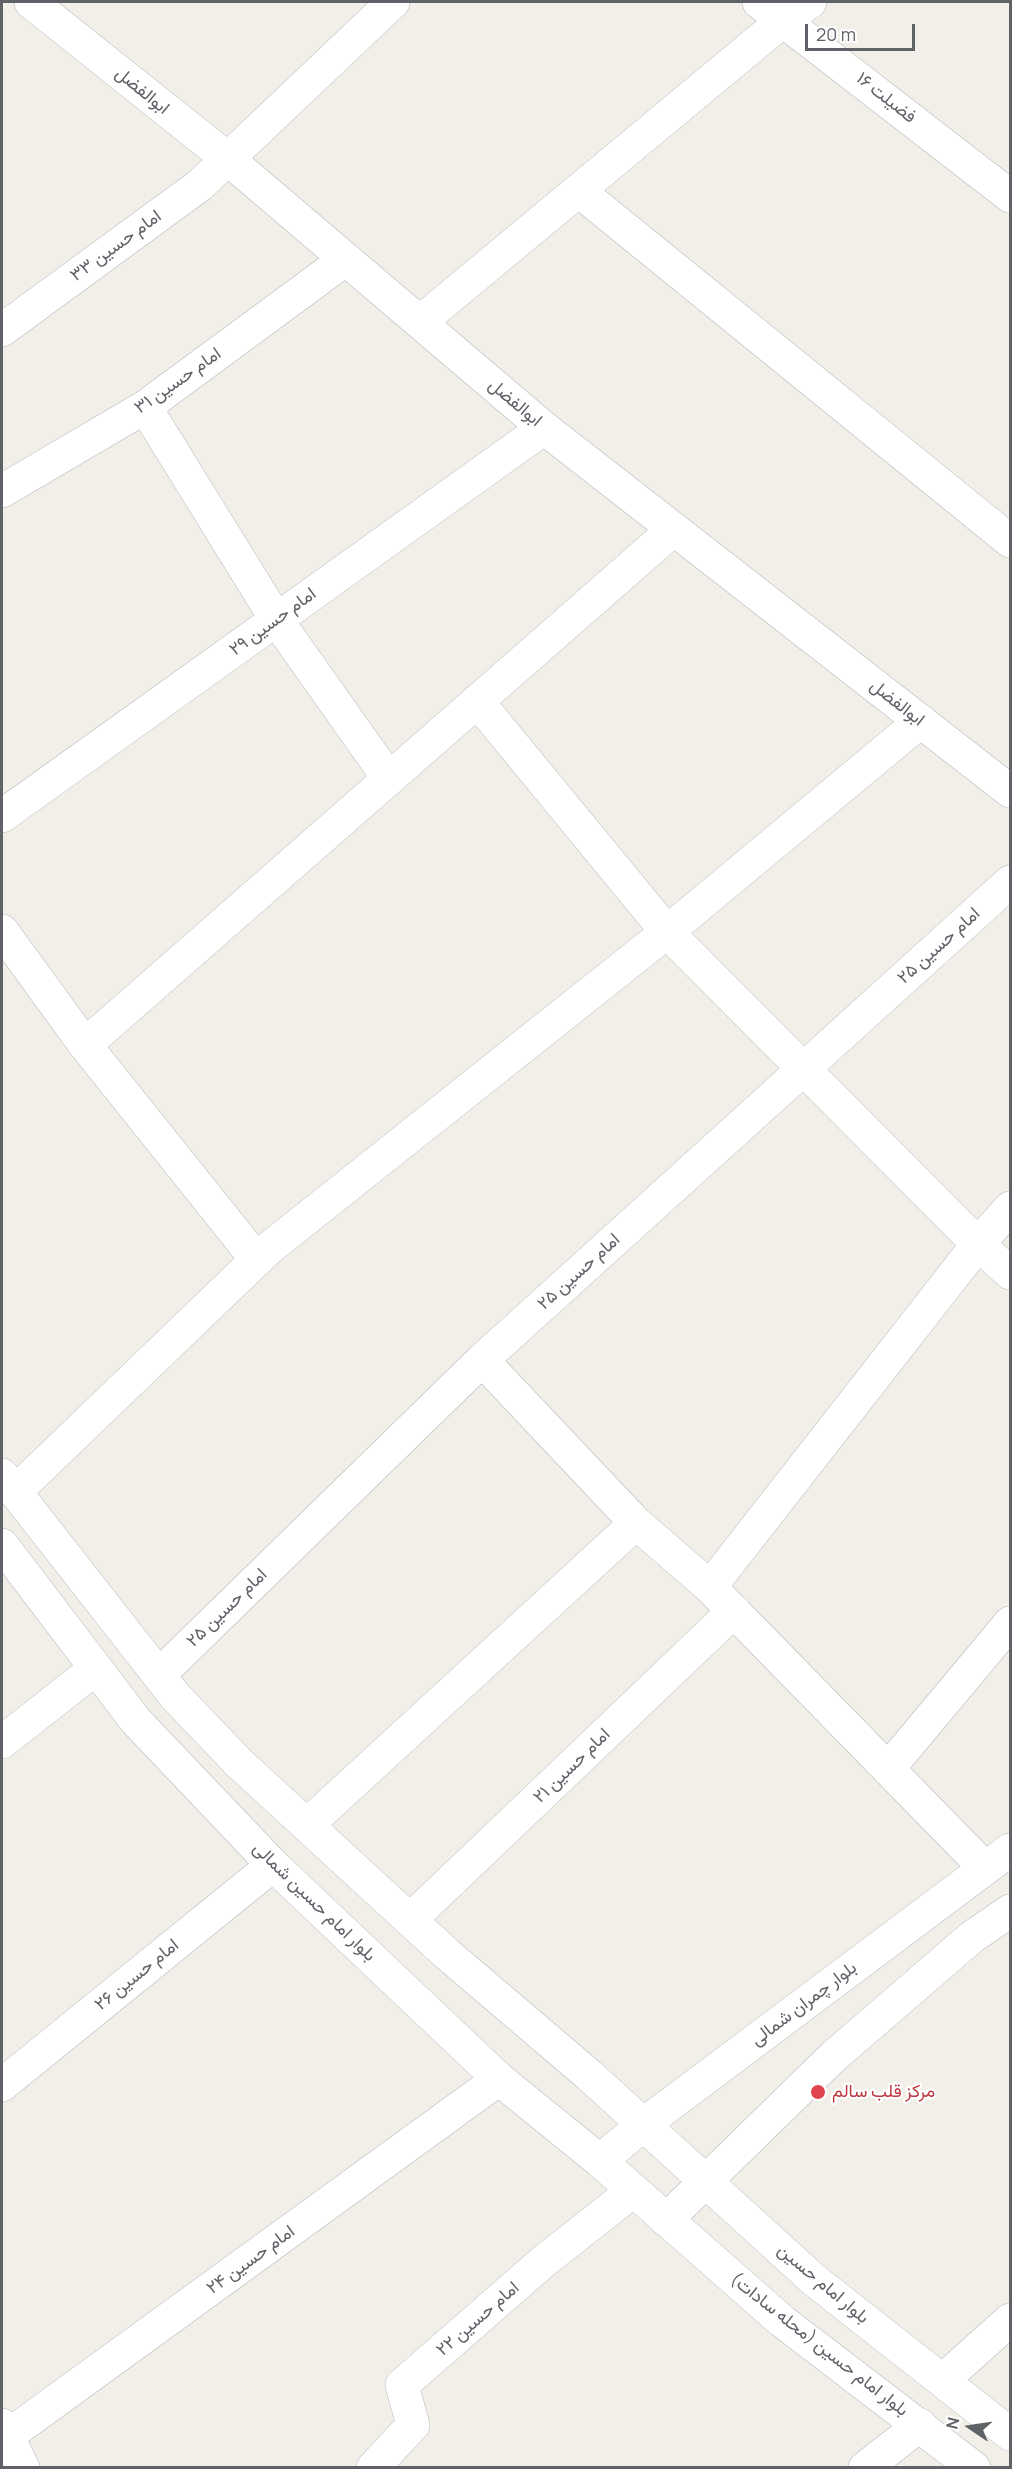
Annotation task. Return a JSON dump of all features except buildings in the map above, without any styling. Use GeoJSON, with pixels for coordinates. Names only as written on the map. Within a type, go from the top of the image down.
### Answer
{"type":"FeatureCollection","features":[{"type":"Feature","properties":{"kind":"street","name":"ابوالفضل"},"geometry":{"type":"LineString","coordinates":[[31,2],[228,159],[544,428],[1011,791]]}},
{"type":"Feature","properties":{"kind":"street","name":"امام حسین ۳۳"},"geometry":{"type":"LineString","coordinates":[[2,330],[200,185],[393,2]]}},
{"type":"Feature","properties":{"kind":"street"},"geometry":{"type":"LineString","coordinates":[[420,322],[579,191],[785,7]]}},
{"type":"Feature","properties":{"kind":"street","name":"فضیلت ۱۶"},"geometry":{"type":"LineString","coordinates":[[785,7],[1011,196]]}},
{"type":"Feature","properties":{"kind":"street"},"geometry":{"type":"LineString","coordinates":[[579,191],[1011,541]]}},
{"type":"Feature","properties":{"kind":"street","name":"امام حسین ۳۱"},"geometry":{"type":"LineString","coordinates":[[2,491],[145,407],[346,259]]}},
{"type":"Feature","properties":{"kind":"street"},"geometry":{"type":"LineString","coordinates":[[145,407],[276,619],[389,779]]}},
{"type":"Feature","properties":{"kind":"street","name":"امام حسین ۲۹"},"geometry":{"type":"LineString","coordinates":[[2,816],[544,428]]}},
{"type":"Feature","properties":{"kind":"street"},"geometry":{"type":"LineString","coordinates":[[85,1045],[674,529]]}},
{"type":"Feature","properties":{"kind":"street"},"geometry":{"type":"LineString","coordinates":[[477,701],[667,932],[978,1244],[1011,1273]]}},
{"type":"Feature","properties":{"kind":"street"},"geometry":{"type":"LineString","coordinates":[[644,2124],[410,1920],[239,1763],[175,1696],[8,1484],[257,1260],[667,932],[921,721]]}},
{"type":"Feature","properties":{"kind":"street","name":"امام حسین ۲۵"},"geometry":{"type":"LineString","coordinates":[[159,1675],[482,1360],[1011,882]]}},
{"type":"Feature","properties":{"kind":"street"},"geometry":{"type":"LineString","coordinates":[[2,931],[85,1045],[257,1260]]}},
{"type":"Feature","properties":{"kind":"street"},"geometry":{"type":"LineString","coordinates":[[710,1587],[978,1244],[1011,1208]]}},
{"type":"Feature","properties":{"kind":"street"},"geometry":{"type":"LineString","coordinates":[[482,1360],[636,1523],[710,1587],[888,1769],[998,1859]]}},
{"type":"Feature","properties":{"kind":"street"},"geometry":{"type":"LineString","coordinates":[[307,1825],[636,1523]]}},
{"type":"Feature","properties":{"kind":"street","name":"بلوار امام حسین شمالی"},"geometry":{"type":"LineString","coordinates":[[2,1545],[136,1721],[273,1865],[499,2079],[600,2161],[666,2220]]}},
{"type":"Feature","properties":{"kind":"street","name":"امام حسین ۲۱"},"geometry":{"type":"LineString","coordinates":[[410,1920],[734,1611]]}},
{"type":"Feature","properties":{"kind":"street"},"geometry":{"type":"LineString","coordinates":[[888,1769],[1011,1623]]}},
{"type":"Feature","properties":{"kind":"street"},"geometry":{"type":"LineString","coordinates":[[2,1742],[95,1669]]}},
{"type":"Feature","properties":{"kind":"street","name":"بلوار چمران شمالی"},"geometry":{"type":"LineString","coordinates":[[600,2161],[644,2124],[998,1859]]}},
{"type":"Feature","properties":{"kind":"street","name":"امام حسین ۲۶"},"geometry":{"type":"LineString","coordinates":[[2,2085],[273,1865]]}},
{"type":"Feature","properties":{"kind":"street"},"geometry":{"type":"LineString","coordinates":[[666,2220],[834,2056],[972,1937],[1011,1911]]}},
{"type":"Feature","properties":{"kind":"street","name":"امام حسین ۲۴"},"geometry":{"type":"LineString","coordinates":[[3,2433],[499,2079]]}},
{"type":"Feature","properties":{"kind":"street","name":"بلوار امام حسین"},"geometry":{"type":"LineString","coordinates":[[644,2124],[814,2280],[1011,2434]]}},
{"type":"Feature","properties":{"kind":"street","name":"امام حسین ۲۲"},"geometry":{"type":"LineString","coordinates":[[373,2468],[413,2425],[402,2385],[544,2261],[633,2191]]}},
{"type":"Feature","properties":{"kind":"street","name":"بلوار امام حسین (محله سادات)"},"geometry":{"type":"LineString","coordinates":[[666,2220],[782,2321],[974,2468]]}},
{"type":"Feature","properties":{"kind":"street"},"geometry":{"type":"LineString","coordinates":[[943,2380],[1011,2320]]}},
{"type":"Feature","properties":{"kind":"street"},"geometry":{"type":"LineString","coordinates":[[865,2468],[920,2425]]}},
{"type":"Feature","properties":{"kind":"street"},"geometry":{"type":"LineString","coordinates":[[3,2433],[23,2468]]}},
{"type":"Feature","properties":{"kind":"place","name":"مرکز قلب سالم"},"geometry":{"type":"Point","coordinates":[818,2092]}}]}
